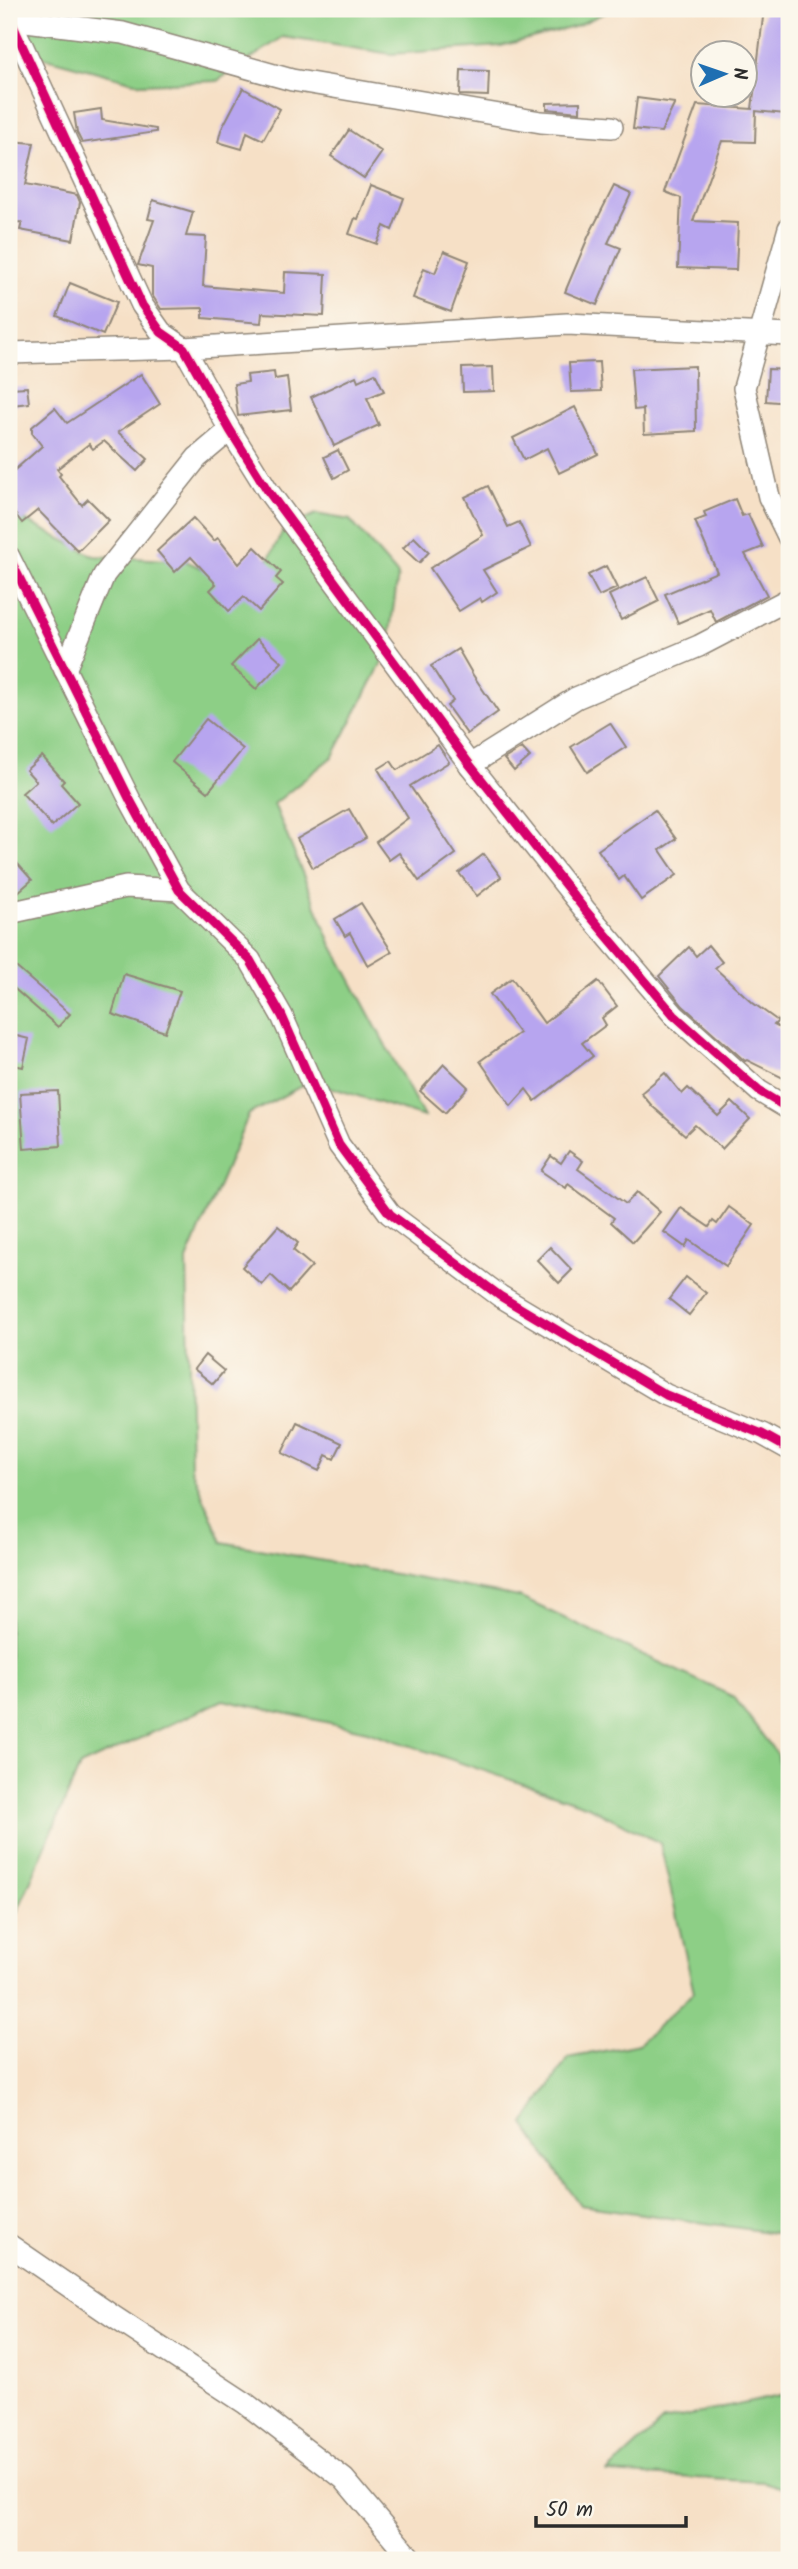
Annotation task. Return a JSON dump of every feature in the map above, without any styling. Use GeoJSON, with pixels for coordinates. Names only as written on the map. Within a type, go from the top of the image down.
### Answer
{"type":"FeatureCollection","features":[{"type":"Feature","properties":{"kind":"street"},"geometry":{"type":"LineString","coordinates":[[9,18],[123,33],[292,80],[541,122],[612,127]]}},
{"type":"Feature","properties":{"kind":"street"},"geometry":{"type":"LineString","coordinates":[[9,18],[142,304],[161,332],[184,348],[268,491],[470,765],[585,910],[674,1015],[759,1091],[789,1109]]}},
{"type":"Feature","properties":{"kind":"street"},"geometry":{"type":"LineString","coordinates":[[789,228],[744,388],[769,498],[789,538]]}},
{"type":"Feature","properties":{"kind":"street"},"geometry":{"type":"LineString","coordinates":[[9,353],[184,348],[567,324],[789,335]]}},
{"type":"Feature","properties":{"kind":"street"},"geometry":{"type":"LineString","coordinates":[[65,670],[104,575],[197,458],[230,430]]}},
{"type":"Feature","properties":{"kind":"street"},"geometry":{"type":"LineString","coordinates":[[9,557],[130,800],[179,890],[250,960],[282,1016],[339,1145],[390,1214],[500,1296],[666,1395],[762,1434],[789,1449]]}},
{"type":"Feature","properties":{"kind":"street"},"geometry":{"type":"LineString","coordinates":[[470,765],[576,698],[699,646],[789,599]]}},
{"type":"Feature","properties":{"kind":"street"},"geometry":{"type":"LineString","coordinates":[[9,913],[127,887],[179,890]]}},
{"type":"Feature","properties":{"kind":"street"},"geometry":{"type":"LineString","coordinates":[[9,2245],[114,2318],[245,2403],[344,2479],[412,2560]]}},
{"type":"Feature","properties":{"kind":"green space"},"geometry":{"type":"Polygon","coordinates":[[[9,9],[613,9],[574,27],[501,46],[391,54],[283,37],[217,81],[142,84],[9,48],[9,9]]]}},
{"type":"Feature","properties":{"kind":"green space"},"geometry":{"type":"Polygon","coordinates":[[[9,512],[94,556],[186,561],[252,591],[284,529],[316,514],[350,520],[398,575],[387,653],[333,756],[274,804],[331,943],[424,1117],[311,1081],[249,1114],[187,1260],[191,1468],[222,1542],[519,1597],[734,1697],[778,1756],[789,1837],[789,2235],[580,2205],[524,2124],[568,2058],[639,2044],[694,1992],[660,1843],[588,1806],[367,1731],[223,1700],[80,1766],[9,1931],[9,512]]]}},
{"type":"Feature","properties":{"kind":"green space"},"geometry":{"type":"Polygon","coordinates":[[[789,2394],[789,2490],[764,2482],[607,2473],[663,2421],[789,2394]]]}},
{"type":"Feature","properties":{"kind":"building"},"geometry":{"type":"Polygon","coordinates":[[[764,9],[789,9],[789,76],[785,114],[756,111],[755,142],[722,141],[693,221],[738,223],[736,270],[678,268],[681,198],[665,192],[696,108],[760,108],[760,42],[764,9]]]}},
{"type":"Feature","properties":{"kind":"building"},"geometry":{"type":"Polygon","coordinates":[[[461,70],[489,71],[488,96],[460,95],[461,70]]]}},
{"type":"Feature","properties":{"kind":"building"},"geometry":{"type":"Polygon","coordinates":[[[243,88],[280,109],[263,140],[247,132],[242,149],[218,142],[221,130],[243,88]]]}},
{"type":"Feature","properties":{"kind":"building"},"geometry":{"type":"Polygon","coordinates":[[[637,98],[675,103],[661,132],[633,129],[637,98]]]}},
{"type":"Feature","properties":{"kind":"building"},"geometry":{"type":"Polygon","coordinates":[[[580,102],[580,112],[547,109],[547,103],[580,102]]]}},
{"type":"Feature","properties":{"kind":"building"},"geometry":{"type":"Polygon","coordinates":[[[101,109],[102,120],[156,129],[156,132],[82,143],[77,133],[74,113],[101,109]]]}},
{"type":"Feature","properties":{"kind":"building"},"geometry":{"type":"Polygon","coordinates":[[[349,130],[382,152],[364,178],[331,156],[349,130]]]}},
{"type":"Feature","properties":{"kind":"building"},"geometry":{"type":"Polygon","coordinates":[[[9,141],[34,143],[25,185],[77,195],[80,202],[73,240],[20,230],[22,222],[9,223],[9,141]]]}},
{"type":"Feature","properties":{"kind":"building"},"geometry":{"type":"Polygon","coordinates":[[[371,185],[404,198],[392,230],[384,226],[377,244],[349,234],[371,185]]]}},
{"type":"Feature","properties":{"kind":"building"},"geometry":{"type":"Polygon","coordinates":[[[614,186],[631,194],[608,243],[621,248],[597,305],[565,292],[589,235],[614,186]]]}},
{"type":"Feature","properties":{"kind":"building"},"geometry":{"type":"Polygon","coordinates":[[[153,200],[193,212],[186,236],[206,237],[203,286],[284,293],[285,272],[326,274],[324,316],[262,313],[261,323],[203,318],[203,308],[161,309],[152,295],[152,268],[138,265],[154,220],[148,219],[153,200]]]}},
{"type":"Feature","properties":{"kind":"building"},"geometry":{"type":"Polygon","coordinates":[[[444,251],[469,261],[451,312],[413,298],[424,268],[435,273],[444,251]]]}},
{"type":"Feature","properties":{"kind":"building"},"geometry":{"type":"Polygon","coordinates":[[[70,283],[117,302],[103,335],[57,316],[70,283]]]}},
{"type":"Feature","properties":{"kind":"building"},"geometry":{"type":"Polygon","coordinates":[[[599,362],[601,391],[571,392],[569,363],[599,362]]]}},
{"type":"Feature","properties":{"kind":"building"},"geometry":{"type":"Polygon","coordinates":[[[695,366],[696,431],[644,434],[643,409],[634,410],[631,369],[695,366]]]}},
{"type":"Feature","properties":{"kind":"building"},"geometry":{"type":"Polygon","coordinates":[[[493,367],[494,391],[463,392],[462,368],[493,367]]]}},
{"type":"Feature","properties":{"kind":"building"},"geometry":{"type":"Polygon","coordinates":[[[768,369],[789,370],[789,403],[766,401],[768,369]]]}},
{"type":"Feature","properties":{"kind":"building"},"geometry":{"type":"Polygon","coordinates":[[[274,372],[275,379],[287,377],[291,410],[238,416],[234,384],[248,382],[247,375],[274,372]]]}},
{"type":"Feature","properties":{"kind":"building"},"geometry":{"type":"Polygon","coordinates":[[[375,373],[384,391],[367,398],[379,425],[334,446],[311,397],[356,376],[358,381],[375,373]]]}},
{"type":"Feature","properties":{"kind":"building"},"geometry":{"type":"Polygon","coordinates":[[[141,374],[160,404],[118,432],[148,459],[137,471],[104,441],[93,449],[89,444],[57,469],[61,474],[59,476],[82,505],[88,499],[109,520],[78,551],[38,510],[22,523],[9,506],[9,475],[42,446],[32,433],[32,427],[55,408],[67,423],[141,374]]]}},
{"type":"Feature","properties":{"kind":"building"},"geometry":{"type":"Polygon","coordinates":[[[27,387],[29,403],[12,405],[10,388],[27,387]]]}},
{"type":"Feature","properties":{"kind":"building"},"geometry":{"type":"Polygon","coordinates":[[[575,407],[598,454],[559,473],[547,448],[524,460],[513,438],[575,407]]]}},
{"type":"Feature","properties":{"kind":"building"},"geometry":{"type":"Polygon","coordinates":[[[338,450],[348,470],[334,478],[324,457],[338,450]]]}},
{"type":"Feature","properties":{"kind":"building"},"geometry":{"type":"Polygon","coordinates":[[[488,486],[508,527],[519,522],[531,547],[483,570],[497,592],[482,602],[480,598],[459,611],[430,568],[483,535],[465,497],[488,486]]]}},
{"type":"Feature","properties":{"kind":"building"},"geometry":{"type":"Polygon","coordinates":[[[735,499],[742,516],[748,514],[763,547],[745,554],[767,595],[716,622],[710,609],[678,623],[665,594],[717,572],[695,521],[706,517],[704,512],[735,499]]]}},
{"type":"Feature","properties":{"kind":"building"},"geometry":{"type":"Polygon","coordinates":[[[193,518],[214,541],[218,538],[239,564],[255,547],[281,572],[276,578],[283,584],[259,611],[244,597],[229,611],[210,590],[216,584],[191,557],[175,572],[157,551],[193,518]]]}},
{"type":"Feature","properties":{"kind":"building"},"geometry":{"type":"Polygon","coordinates":[[[414,537],[429,552],[419,563],[403,548],[414,537]]]}},
{"type":"Feature","properties":{"kind":"building"},"geometry":{"type":"Polygon","coordinates":[[[606,566],[617,588],[599,596],[588,575],[606,566]]]}},
{"type":"Feature","properties":{"kind":"building"},"geometry":{"type":"Polygon","coordinates":[[[647,577],[659,601],[621,620],[609,595],[647,577]]]}},
{"type":"Feature","properties":{"kind":"building"},"geometry":{"type":"Polygon","coordinates":[[[257,639],[282,662],[256,689],[231,666],[257,639]]]}},
{"type":"Feature","properties":{"kind":"building"},"geometry":{"type":"Polygon","coordinates":[[[458,649],[498,712],[467,734],[447,706],[453,701],[431,666],[458,649]]]}},
{"type":"Feature","properties":{"kind":"building"},"geometry":{"type":"Polygon","coordinates":[[[206,719],[243,749],[208,792],[172,762],[206,719]]]}},
{"type":"Feature","properties":{"kind":"building"},"geometry":{"type":"Polygon","coordinates":[[[610,723],[626,747],[587,772],[571,747],[610,723]]]}},
{"type":"Feature","properties":{"kind":"building"},"geometry":{"type":"Polygon","coordinates":[[[438,745],[449,762],[410,786],[456,854],[419,881],[399,853],[389,860],[376,842],[408,818],[378,769],[391,761],[397,770],[438,745]]]}},
{"type":"Feature","properties":{"kind":"building"},"geometry":{"type":"Polygon","coordinates":[[[522,748],[530,757],[514,771],[504,759],[522,748]]]}},
{"type":"Feature","properties":{"kind":"building"},"geometry":{"type":"Polygon","coordinates":[[[42,756],[64,781],[61,784],[78,803],[52,826],[22,793],[36,781],[26,770],[42,756]]]}},
{"type":"Feature","properties":{"kind":"building"},"geometry":{"type":"Polygon","coordinates":[[[349,809],[366,838],[313,868],[297,839],[349,809]]]}},
{"type":"Feature","properties":{"kind":"building"},"geometry":{"type":"Polygon","coordinates":[[[655,810],[676,839],[660,850],[677,875],[641,900],[624,876],[619,880],[598,850],[655,810]]]}},
{"type":"Feature","properties":{"kind":"building"},"geometry":{"type":"Polygon","coordinates":[[[9,854],[32,880],[9,900],[9,854]]]}},
{"type":"Feature","properties":{"kind":"building"},"geometry":{"type":"Polygon","coordinates":[[[484,854],[501,877],[477,896],[459,873],[484,854]]]}},
{"type":"Feature","properties":{"kind":"building"},"geometry":{"type":"Polygon","coordinates":[[[361,903],[392,952],[368,966],[350,933],[345,936],[335,919],[361,903]]]}},
{"type":"Feature","properties":{"kind":"building"},"geometry":{"type":"Polygon","coordinates":[[[708,945],[722,962],[715,968],[753,1003],[778,1021],[774,1025],[789,1033],[789,1081],[745,1061],[683,1006],[659,976],[689,947],[696,956],[708,945]]]}},
{"type":"Feature","properties":{"kind":"building"},"geometry":{"type":"Polygon","coordinates":[[[9,961],[70,1014],[58,1027],[9,984],[9,961]]]}},
{"type":"Feature","properties":{"kind":"building"},"geometry":{"type":"Polygon","coordinates":[[[124,974],[180,991],[165,1032],[112,1014],[124,974]]]}},
{"type":"Feature","properties":{"kind":"building"},"geometry":{"type":"Polygon","coordinates":[[[512,978],[544,1023],[598,981],[617,1006],[602,1018],[606,1025],[582,1043],[593,1056],[535,1101],[526,1089],[511,1106],[480,1061],[519,1033],[490,994],[512,978]]]}},
{"type":"Feature","properties":{"kind":"building"},"geometry":{"type":"Polygon","coordinates":[[[9,1034],[29,1039],[23,1067],[9,1064],[9,1034]]]}},
{"type":"Feature","properties":{"kind":"building"},"geometry":{"type":"Polygon","coordinates":[[[444,1064],[468,1087],[445,1113],[420,1091],[444,1064]]]}},
{"type":"Feature","properties":{"kind":"building"},"geometry":{"type":"Polygon","coordinates":[[[665,1073],[682,1094],[688,1088],[718,1116],[732,1102],[750,1119],[722,1149],[695,1125],[685,1135],[641,1093],[665,1073]]]}},
{"type":"Feature","properties":{"kind":"building"},"geometry":{"type":"Polygon","coordinates":[[[58,1091],[61,1146],[24,1149],[20,1093],[58,1091]]]}},
{"type":"Feature","properties":{"kind":"building"},"geometry":{"type":"Polygon","coordinates":[[[569,1151],[583,1161],[578,1169],[626,1204],[637,1192],[660,1212],[633,1242],[611,1222],[614,1218],[568,1184],[566,1188],[541,1171],[551,1156],[561,1163],[569,1151]]]}},
{"type":"Feature","properties":{"kind":"building"},"geometry":{"type":"Polygon","coordinates":[[[729,1207],[754,1225],[726,1266],[689,1240],[685,1247],[664,1232],[681,1208],[709,1227],[713,1221],[717,1224],[729,1207]]]}},
{"type":"Feature","properties":{"kind":"building"},"geometry":{"type":"Polygon","coordinates":[[[278,1226],[298,1243],[293,1250],[312,1266],[289,1292],[271,1275],[262,1285],[242,1267],[278,1226]]]}},
{"type":"Feature","properties":{"kind":"building"},"geometry":{"type":"Polygon","coordinates":[[[550,1247],[572,1270],[559,1283],[537,1260],[550,1247]]]}},
{"type":"Feature","properties":{"kind":"building"},"geometry":{"type":"Polygon","coordinates":[[[686,1277],[706,1293],[689,1315],[669,1299],[686,1277]]]}},
{"type":"Feature","properties":{"kind":"building"},"geometry":{"type":"Polygon","coordinates":[[[205,1355],[224,1371],[213,1384],[194,1369],[205,1355]]]}},
{"type":"Feature","properties":{"kind":"building"},"geometry":{"type":"Polygon","coordinates":[[[297,1422],[342,1443],[334,1459],[326,1455],[319,1471],[282,1453],[297,1422]]]}},
{"type":"Feature","properties":{"kind":"cycle path"},"geometry":{"type":"LineString","coordinates":[[9,17],[142,305],[161,332],[184,348],[268,491],[470,765],[585,910],[674,1015],[759,1091],[789,1109]]}},
{"type":"Feature","properties":{"kind":"cycle path"},"geometry":{"type":"LineString","coordinates":[[9,557],[130,800],[179,890],[250,960],[282,1016],[339,1145],[390,1214],[500,1296],[666,1395],[762,1434],[789,1449]]}}]}
